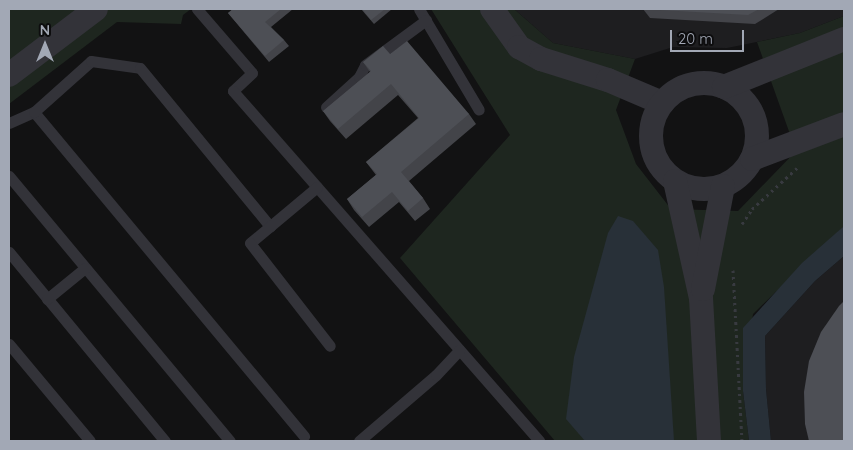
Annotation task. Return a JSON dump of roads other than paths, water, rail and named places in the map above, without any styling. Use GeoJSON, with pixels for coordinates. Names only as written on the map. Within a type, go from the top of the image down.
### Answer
{"type":"FeatureCollection","features":[{"type":"Feature","properties":{"kind":"street"},"geometry":{"type":"LineString","coordinates":[[9,75],[96,9]]}},
{"type":"Feature","properties":{"kind":"street"},"geometry":{"type":"LineString","coordinates":[[492,9],[519,46],[541,59],[608,80],[662,103]]}},
{"type":"Feature","properties":{"kind":"street"},"geometry":{"type":"LineString","coordinates":[[724,87],[739,96],[750,109],[756,126],[757,142],[752,159],[740,175],[723,186],[707,190],[690,188],[675,181],[662,169],[652,145],[654,118],[662,103],[675,92],[690,85],[724,87],[844,39]]}},
{"type":"Feature","properties":{"kind":"street"},"geometry":{"type":"LineString","coordinates":[[752,159],[844,124]]}},
{"type":"Feature","properties":{"kind":"street"},"geometry":{"type":"LineString","coordinates":[[675,181],[702,298],[709,441]]}},
{"type":"Feature","properties":{"kind":"street"},"geometry":{"type":"LineString","coordinates":[[702,298],[723,186]]}},
{"type":"Feature","properties":{"kind":"lane"},"geometry":{"type":"LineString","coordinates":[[197,9],[252,73],[233,91],[539,441]]}},
{"type":"Feature","properties":{"kind":"lane"},"geometry":{"type":"LineString","coordinates":[[419,9],[479,110]]}},
{"type":"Feature","properties":{"kind":"lane"},"geometry":{"type":"LineString","coordinates":[[326,108],[359,77],[365,65],[426,20]]}},
{"type":"Feature","properties":{"kind":"lane"},"geometry":{"type":"LineString","coordinates":[[9,123],[34,112],[92,61],[140,68],[270,226]]}},
{"type":"Feature","properties":{"kind":"lane"},"geometry":{"type":"LineString","coordinates":[[34,112],[304,436]]}},
{"type":"Feature","properties":{"kind":"lane"},"geometry":{"type":"LineString","coordinates":[[9,176],[230,441]]}},
{"type":"Feature","properties":{"kind":"lane"},"geometry":{"type":"LineString","coordinates":[[317,187],[250,242],[330,346]]}},
{"type":"Feature","properties":{"kind":"lane"},"geometry":{"type":"LineString","coordinates":[[9,252],[165,441]]}},
{"type":"Feature","properties":{"kind":"lane"},"geometry":{"type":"LineString","coordinates":[[47,298],[85,268]]}},
{"type":"Feature","properties":{"kind":"lane"},"geometry":{"type":"LineString","coordinates":[[9,344],[90,441]]}},
{"type":"Feature","properties":{"kind":"lane"},"geometry":{"type":"LineString","coordinates":[[359,440],[436,375],[459,350]]}}]}
